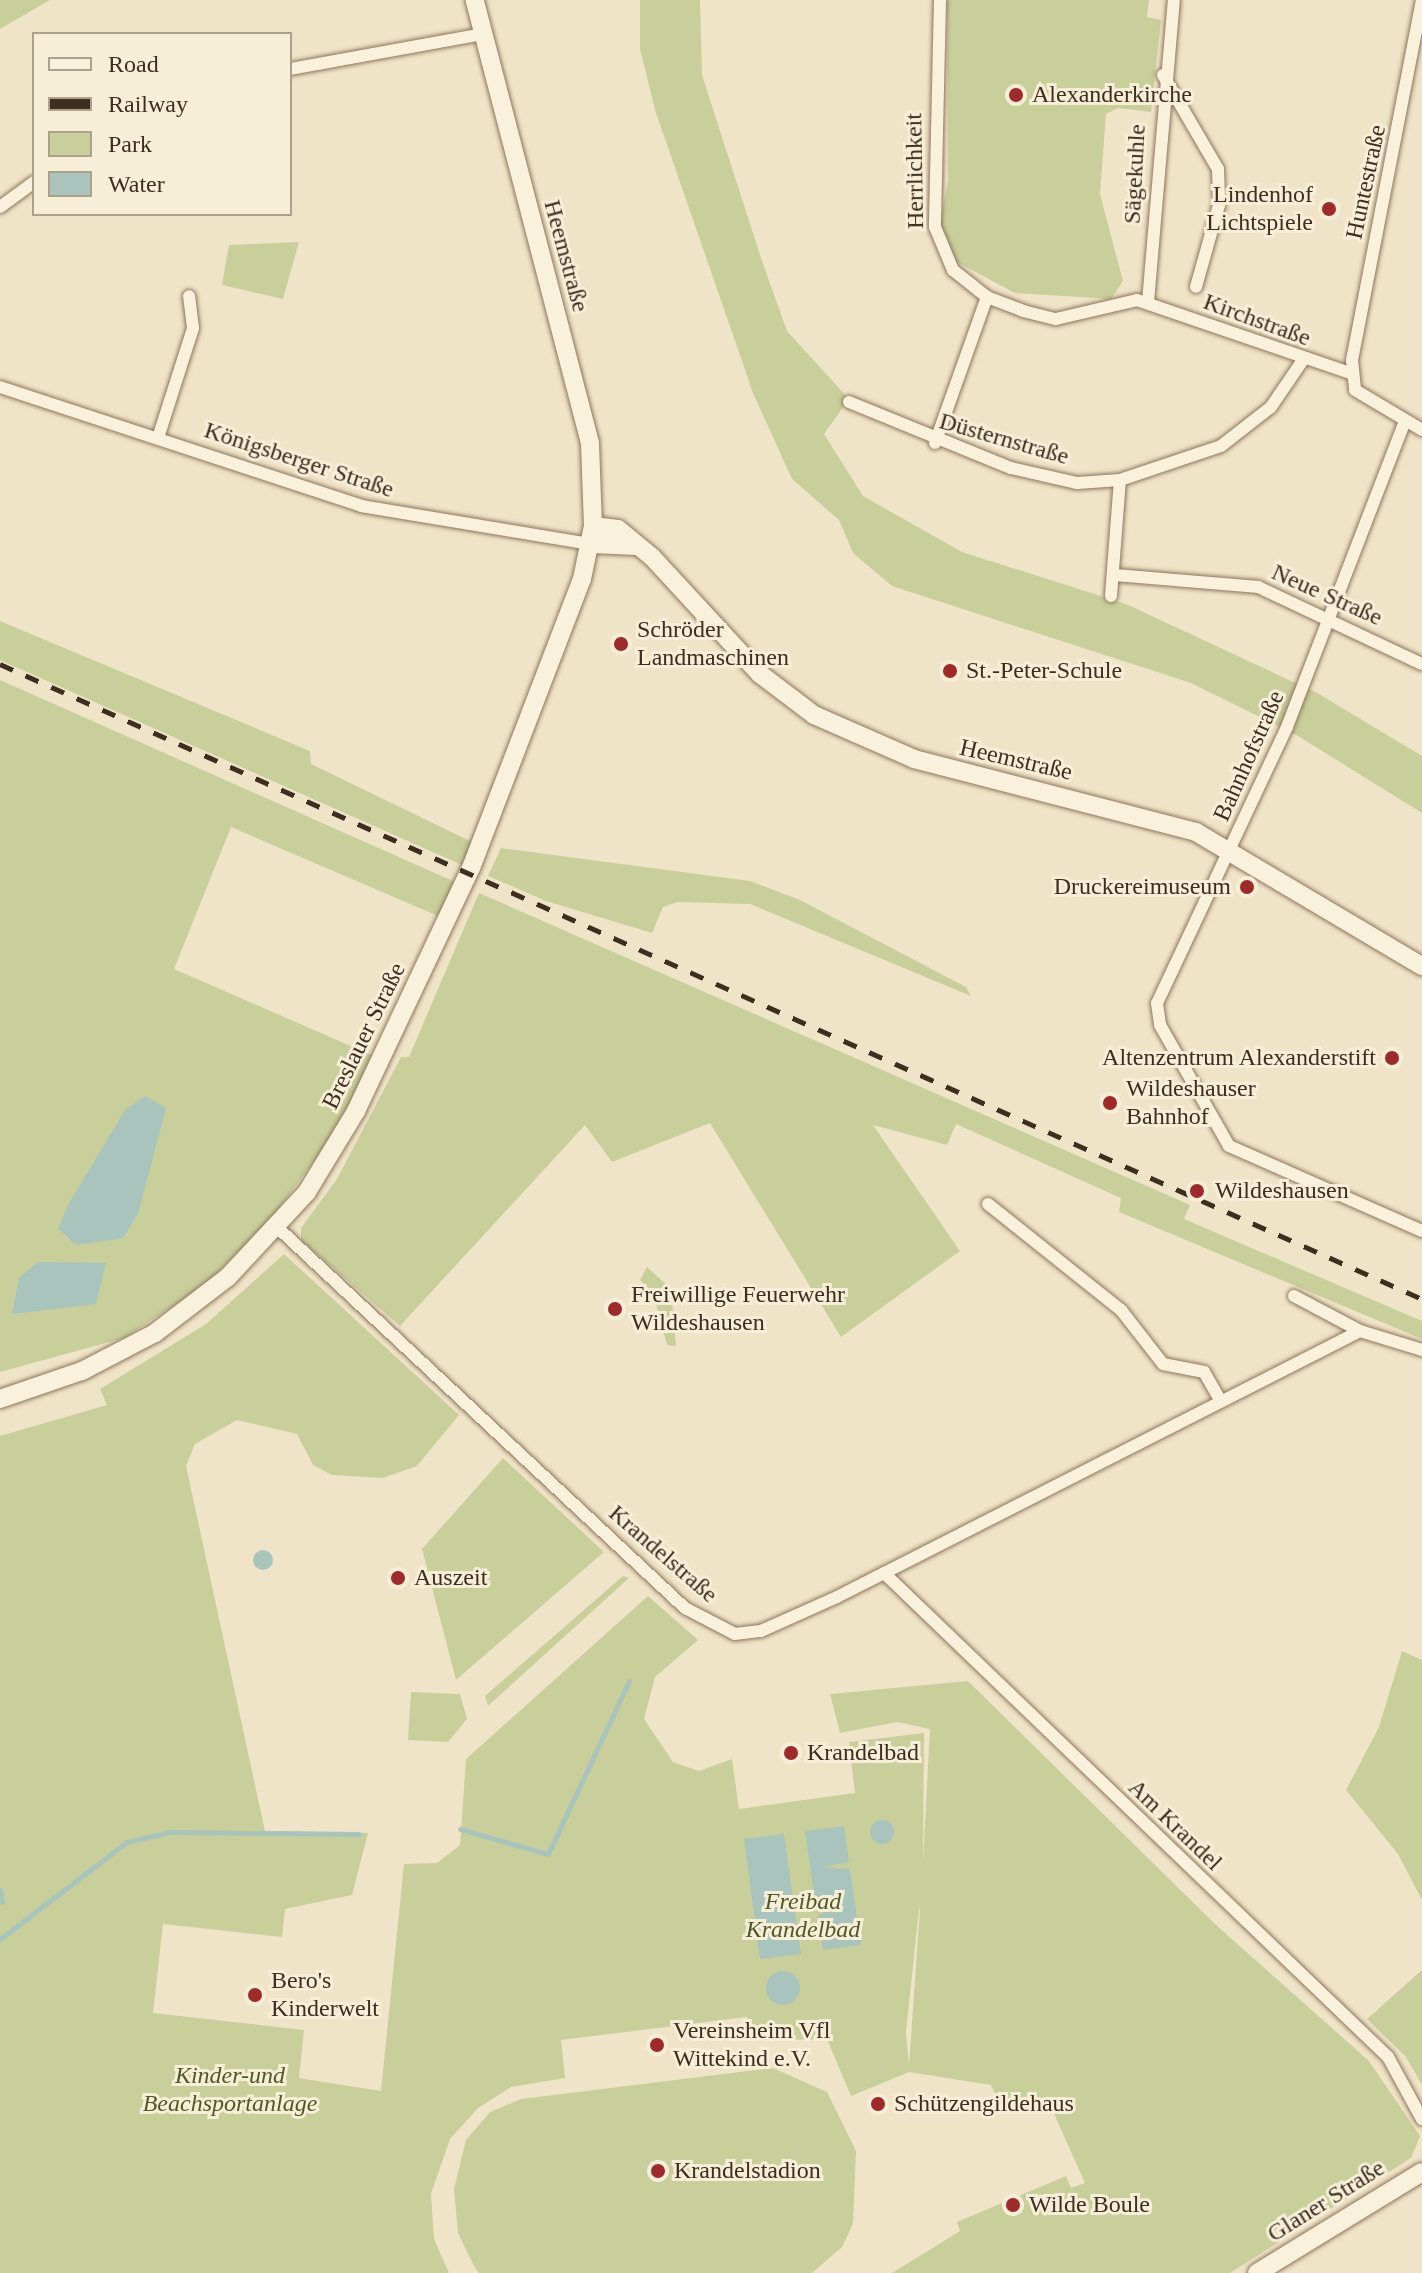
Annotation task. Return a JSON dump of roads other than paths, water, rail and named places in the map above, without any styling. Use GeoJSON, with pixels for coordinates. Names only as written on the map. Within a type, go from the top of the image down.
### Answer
{"type":"FeatureCollection","features":[{"type":"Feature","properties":{"kind":"street","name":"Heemstraße"},"geometry":{"type":"LineString","coordinates":[[475,0],[590,443],[592,535],[618,529],[760,674],[841,729],[914,759],[1118,807],[1231,847],[1422,966]]}},
{"type":"Feature","properties":{"kind":"street","name":"Herrlichkeit"},"geometry":{"type":"LineString","coordinates":[[940,0],[936,233],[953,270],[987,297],[1056,319],[1148,302]]}},
{"type":"Feature","properties":{"kind":"street","name":"Sägekuhle"},"geometry":{"type":"LineString","coordinates":[[1148,302],[1163,75],[1174,0]]}},
{"type":"Feature","properties":{"kind":"street","name":"Huntestraße"},"geometry":{"type":"LineString","coordinates":[[1353,374],[1420,44],[1422,0]]}},
{"type":"Feature","properties":{"kind":"street"},"geometry":{"type":"LineString","coordinates":[[292,69],[482,34]]}},
{"type":"Feature","properties":{"kind":"street"},"geometry":{"type":"LineString","coordinates":[[1163,75],[1218,169],[1219,205],[1196,287]]}},
{"type":"Feature","properties":{"kind":"street"},"geometry":{"type":"LineString","coordinates":[[0,207],[32,183]]}},
{"type":"Feature","properties":{"kind":"street"},"geometry":{"type":"LineString","coordinates":[[158,438],[193,328],[189,296]]}},
{"type":"Feature","properties":{"kind":"street"},"geometry":{"type":"LineString","coordinates":[[935,443],[987,297]]}},
{"type":"Feature","properties":{"kind":"street","name":"Kirchstraße"},"geometry":{"type":"LineString","coordinates":[[1148,302],[1303,360],[1353,374]]}},
{"type":"Feature","properties":{"kind":"street","name":"Düsternstraße"},"geometry":{"type":"LineString","coordinates":[[849,402],[935,443],[1047,478],[1120,480],[1187,462],[1234,438],[1271,407],[1303,360]]}},
{"type":"Feature","properties":{"kind":"street"},"geometry":{"type":"LineString","coordinates":[[1353,374],[1355,390],[1422,430]]}},
{"type":"Feature","properties":{"kind":"street","name":"Königsberger Straße"},"geometry":{"type":"LineString","coordinates":[[0,387],[379,511],[592,535]]}},
{"type":"Feature","properties":{"kind":"street","name":"Bahnhofstraße"},"geometry":{"type":"LineString","coordinates":[[1405,421],[1330,617],[1231,847],[1159,989],[1160,1025],[1218,1133],[1244,1156],[1422,1231]]}},
{"type":"Feature","properties":{"kind":"street"},"geometry":{"type":"LineString","coordinates":[[1111,596],[1120,480]]}},
{"type":"Feature","properties":{"kind":"street","name":"Breslauer Straße"},"geometry":{"type":"LineString","coordinates":[[0,1399],[82,1371],[155,1333],[278,1228],[356,1111],[471,868],[592,535]]}},
{"type":"Feature","properties":{"kind":"street","name":"Neue Straße"},"geometry":{"type":"LineString","coordinates":[[1115,575],[1249,585],[1330,617],[1422,664]]}},
{"type":"Feature","properties":{"kind":"street"},"geometry":{"type":"LineString","coordinates":[[988,1204],[1121,1310],[1163,1364],[1204,1372],[1221,1402]]}},
{"type":"Feature","properties":{"kind":"street","name":"Krandelstraße"},"geometry":{"type":"LineString","coordinates":[[278,1228],[685,1608],[721,1631],[761,1631],[884,1573],[1360,1331]]}},
{"type":"Feature","properties":{"kind":"street"},"geometry":{"type":"LineString","coordinates":[[1294,1296],[1360,1331],[1422,1350]]}},
{"type":"Feature","properties":{"kind":"street","name":"Am Krandel"},"geometry":{"type":"LineString","coordinates":[[884,1573],[1388,2057],[1422,2119]]}},
{"type":"Feature","properties":{"kind":"street","name":"Glaner Straße"},"geometry":{"type":"LineString","coordinates":[[1257,2273],[1422,2172]]}},
{"type":"Feature","properties":{"kind":"water"},"geometry":{"type":"Polygon","coordinates":[[[145,1096],[166,1108],[138,1214],[123,1238],[76,1245],[58,1229],[68,1205],[125,1110],[145,1096]]]}},
{"type":"Feature","properties":{"kind":"water"},"geometry":{"type":"Polygon","coordinates":[[[38,1262],[106,1263],[96,1304],[12,1314],[19,1278],[38,1262]]]}},
{"type":"Feature","properties":{"kind":"water"},"geometry":{"type":"Polygon","coordinates":[[[263,1550],[270,1553],[273,1560],[270,1567],[263,1570],[256,1567],[253,1560],[256,1553],[263,1550]]]}},
{"type":"Feature","properties":{"kind":"water"},"geometry":{"type":"Polygon","coordinates":[[[882,1820],[891,1823],[894,1832],[891,1841],[882,1844],[873,1841],[870,1832],[873,1823],[882,1820]]]}},
{"type":"Feature","properties":{"kind":"water"},"geometry":{"type":"Polygon","coordinates":[[[844,1826],[849,1862],[823,1867],[850,1869],[861,1945],[823,1950],[818,1915],[842,1906],[816,1909],[805,1831],[844,1826]]]}},
{"type":"Feature","properties":{"kind":"water"},"geometry":{"type":"Polygon","coordinates":[[[784,1834],[801,1954],[760,1959],[744,1839],[784,1834]]]}},
{"type":"Feature","properties":{"kind":"water"},"geometry":{"type":"Polygon","coordinates":[[[783,1971],[795,1976],[800,1988],[795,2000],[783,2005],[771,2000],[766,1988],[771,1976],[783,1971]]]}},
{"type":"Feature","properties":{"kind":"waterway"},"geometry":{"type":"LineString","coordinates":[[460,1829],[548,1854],[629,1681]]}},
{"type":"Feature","properties":{"kind":"waterway"},"geometry":{"type":"LineString","coordinates":[[0,1939],[127,1842],[170,1832],[359,1834]]}},
{"type":"Feature","properties":{"kind":"waterway"},"geometry":{"type":"LineString","coordinates":[[0,1890],[2,1902]]}},
{"type":"Feature","properties":{"kind":"railway"},"geometry":{"type":"LineString","coordinates":[[0,664],[1422,1299]]}},
{"type":"Feature","properties":{"kind":"place","name":"Alexanderkirche"},"geometry":{"type":"Point","coordinates":[1016,95]}},
{"type":"Feature","properties":{"kind":"place","name":"Lindenhof Lichtspiele"},"geometry":{"type":"Point","coordinates":[1329,209]}},
{"type":"Feature","properties":{"kind":"place","name":"Schröder Landmaschinen"},"geometry":{"type":"Point","coordinates":[621,644]}},
{"type":"Feature","properties":{"kind":"place","name":"St.-Peter-Schule"},"geometry":{"type":"Point","coordinates":[950,671]}},
{"type":"Feature","properties":{"kind":"place","name":"Druckereimuseum"},"geometry":{"type":"Point","coordinates":[1247,887]}},
{"type":"Feature","properties":{"kind":"place","name":"Altenzentrum Alexanderstift"},"geometry":{"type":"Point","coordinates":[1392,1058]}},
{"type":"Feature","properties":{"kind":"place","name":"Wildeshauser Bahnhof"},"geometry":{"type":"Point","coordinates":[1110,1103]}},
{"type":"Feature","properties":{"kind":"place","name":"Wildeshausen"},"geometry":{"type":"Point","coordinates":[1197,1191]}},
{"type":"Feature","properties":{"kind":"place","name":"Freiwillige Feuerwehr Wildeshausen"},"geometry":{"type":"Point","coordinates":[615,1309]}},
{"type":"Feature","properties":{"kind":"place","name":"Auszeit"},"geometry":{"type":"Point","coordinates":[398,1578]}},
{"type":"Feature","properties":{"kind":"place","name":"Krandelbad"},"geometry":{"type":"Point","coordinates":[791,1753]}},
{"type":"Feature","properties":{"kind":"place","name":"Bero's Kinderwelt"},"geometry":{"type":"Point","coordinates":[255,1995]}},
{"type":"Feature","properties":{"kind":"place","name":"Vereinsheim Vfl Wittekind e.V."},"geometry":{"type":"Point","coordinates":[657,2045]}},
{"type":"Feature","properties":{"kind":"place","name":"Schützengildehaus"},"geometry":{"type":"Point","coordinates":[878,2104]}},
{"type":"Feature","properties":{"kind":"place","name":"Krandelstadion"},"geometry":{"type":"Point","coordinates":[658,2171]}},
{"type":"Feature","properties":{"kind":"place","name":"Wilde Boule"},"geometry":{"type":"Point","coordinates":[1013,2205]}},
{"type":"Feature","properties":{"kind":"park label","name":"Freibad Krandelbad"},"geometry":{"type":"Point","coordinates":[803,1916]}},
{"type":"Feature","properties":{"kind":"park label","name":"Kinder-und Beachsportanlage"},"geometry":{"type":"Point","coordinates":[230,2090]}}]}
